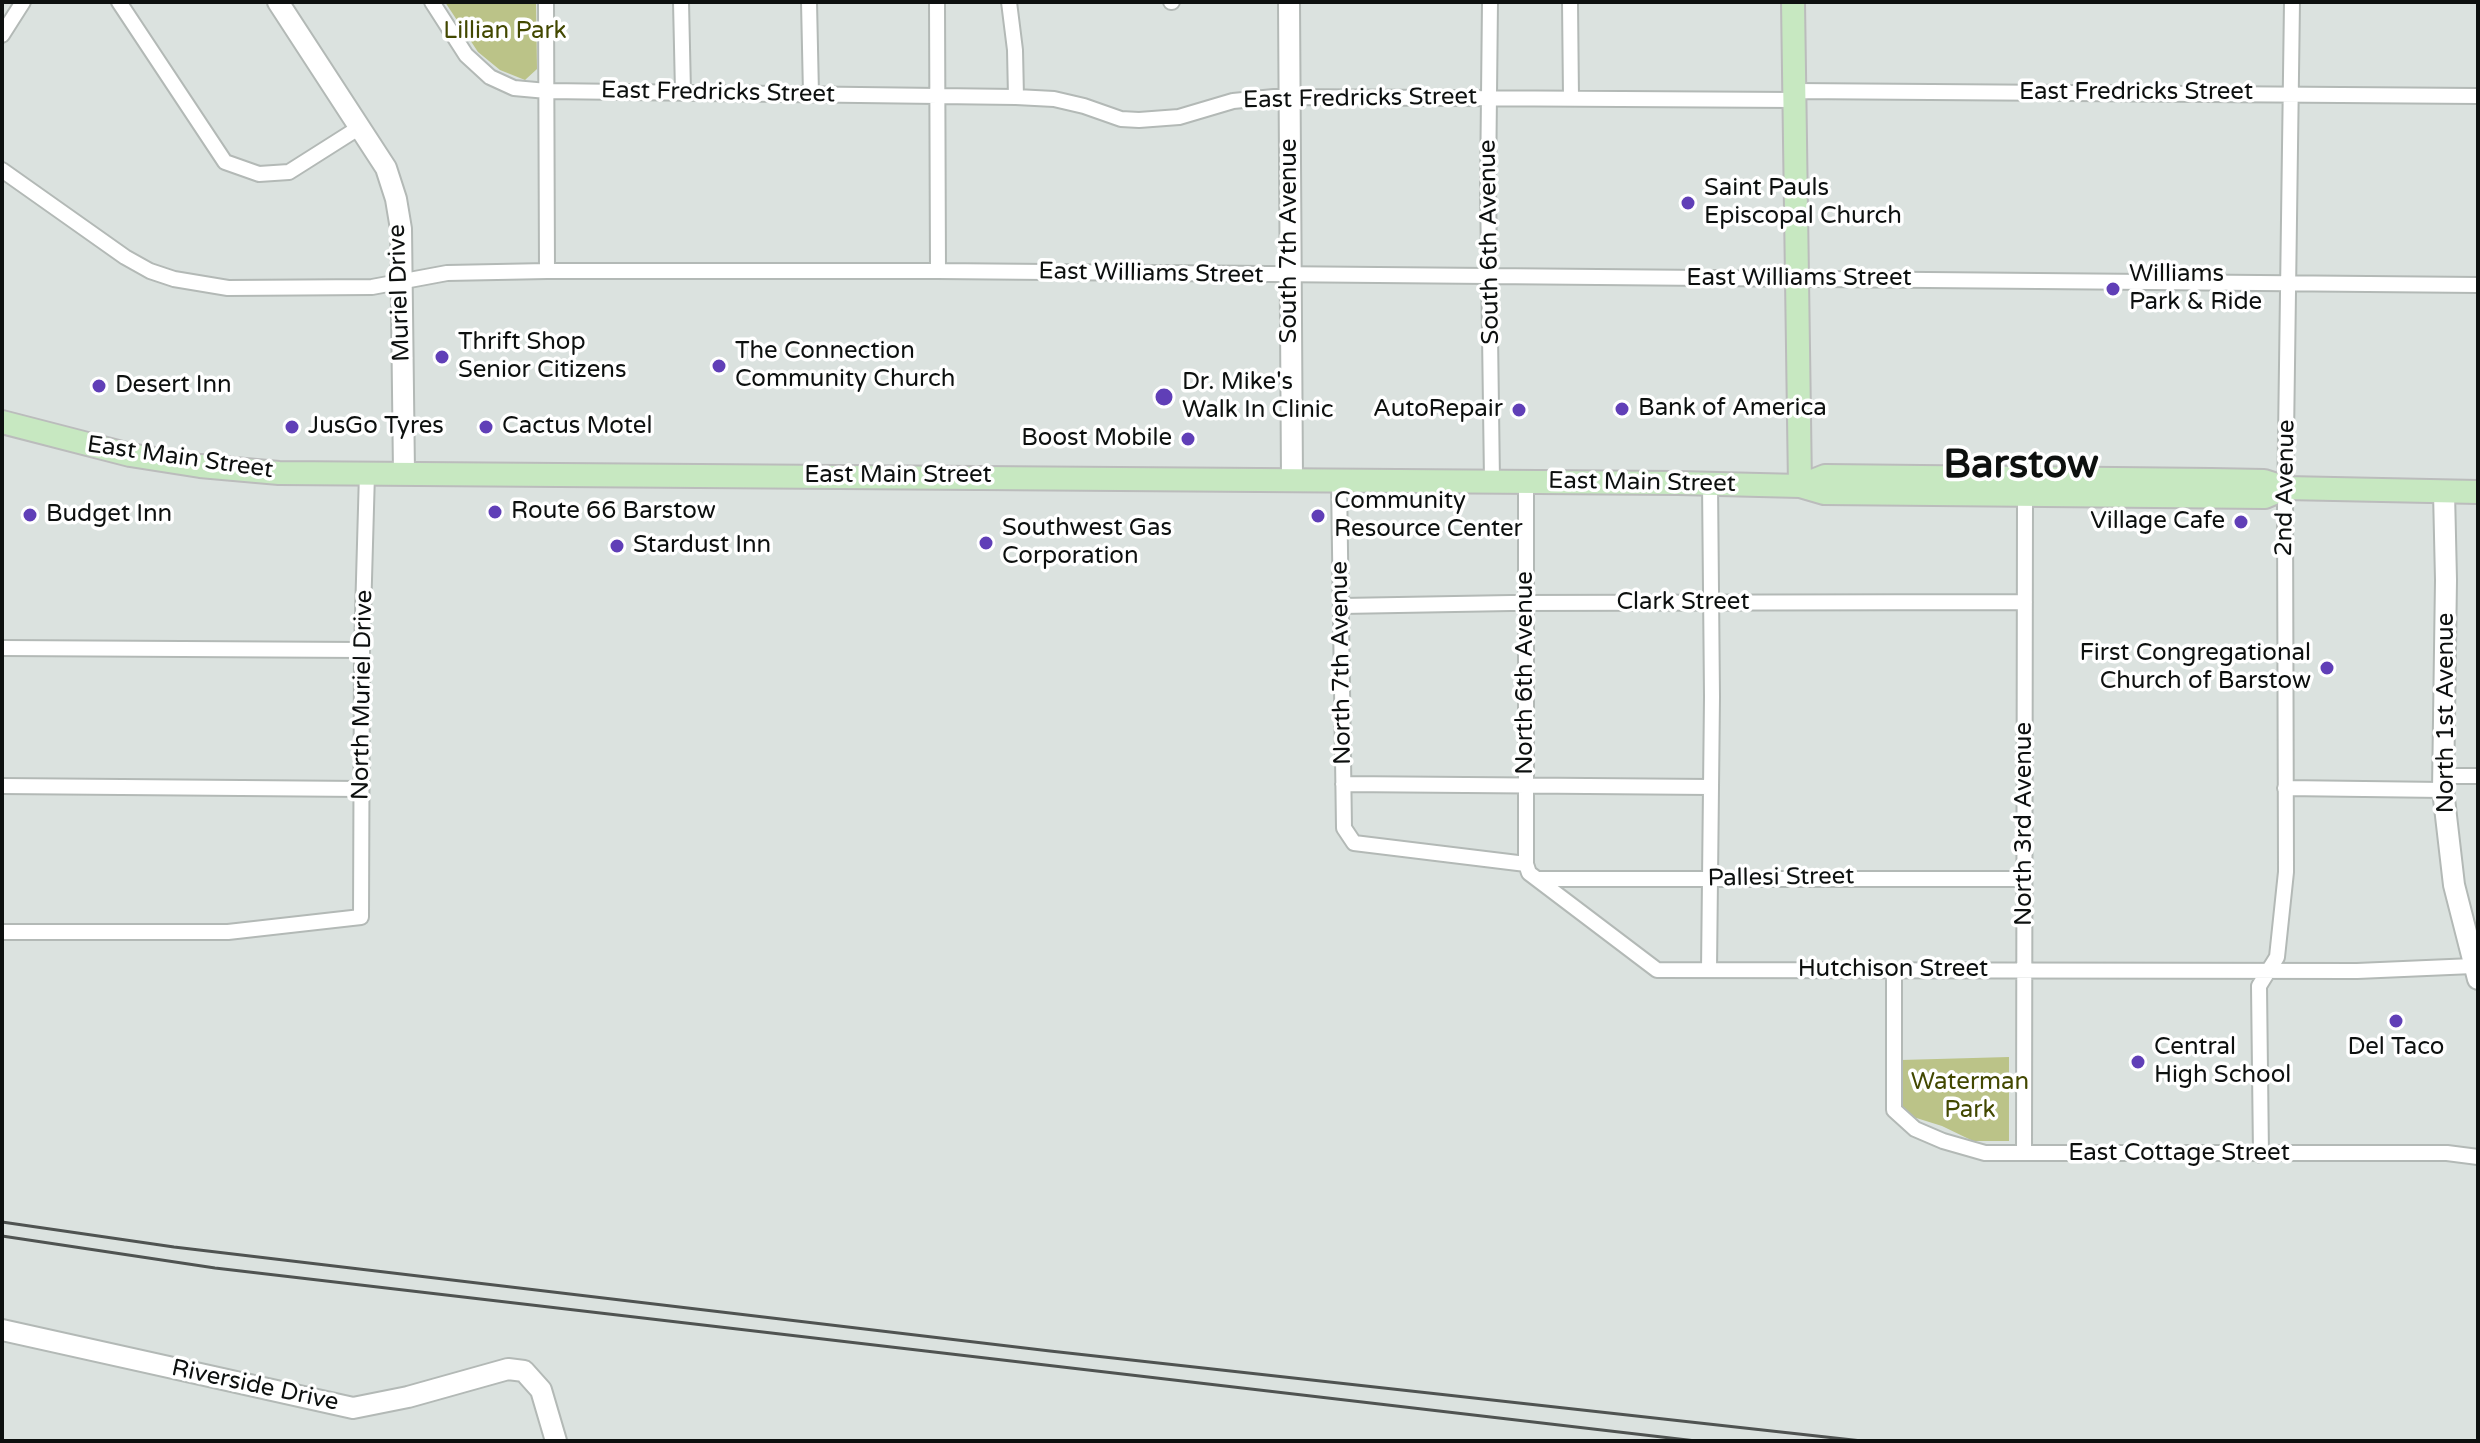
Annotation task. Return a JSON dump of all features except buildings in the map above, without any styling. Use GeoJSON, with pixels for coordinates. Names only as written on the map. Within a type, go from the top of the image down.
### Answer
{"type":"FeatureCollection","features":[{"type":"Feature","properties":{"kind":"main road"},"geometry":{"type":"LineString","coordinates":[[1793,2],[1800,486]]}},
{"type":"Feature","properties":{"kind":"main road","name":"East Main Street"},"geometry":{"type":"LineString","coordinates":[[2,422],[130,455],[200,466],[279,473],[1710,483],[1800,486],[1824,493],[2265,497],[2286,488]]}},
{"type":"Feature","properties":{"kind":"main road","name":"East Main Street"},"geometry":{"type":"LineString","coordinates":[[1800,486],[1825,476],[2264,481],[2286,488],[2478,492]]}},
{"type":"Feature","properties":{"kind":"street"},"geometry":{"type":"LineString","coordinates":[[2,35],[23,2]]}},
{"type":"Feature","properties":{"kind":"street"},"geometry":{"type":"LineString","coordinates":[[119,2],[225,162],[259,174],[289,172],[360,127]]}},
{"type":"Feature","properties":{"kind":"street","name":"Muriel Drive"},"geometry":{"type":"LineString","coordinates":[[278,2],[386,168],[396,199],[401,229],[404,473]]}},
{"type":"Feature","properties":{"kind":"street","name":"East Fredricks Street"},"geometry":{"type":"LineString","coordinates":[[432,2],[466,55],[490,77],[514,88],[547,91],[1016,97],[1054,99],[1121,119],[1139,120],[1199,113],[1233,101],[1289,97],[2478,96]]}},
{"type":"Feature","properties":{"kind":"street"},"geometry":{"type":"LineString","coordinates":[[546,2],[547,271]]}},
{"type":"Feature","properties":{"kind":"street"},"geometry":{"type":"LineString","coordinates":[[681,2],[683,92]]}},
{"type":"Feature","properties":{"kind":"street"},"geometry":{"type":"LineString","coordinates":[[809,2],[811,94]]}},
{"type":"Feature","properties":{"kind":"street"},"geometry":{"type":"LineString","coordinates":[[937,2],[938,271]]}},
{"type":"Feature","properties":{"kind":"street"},"geometry":{"type":"LineString","coordinates":[[1009,2],[1015,50],[1016,97]]}},
{"type":"Feature","properties":{"kind":"street","name":"South 7th Avenue"},"geometry":{"type":"LineString","coordinates":[[1289,2],[1292,480]]}},
{"type":"Feature","properties":{"kind":"street","name":"South 6th Avenue"},"geometry":{"type":"LineString","coordinates":[[1490,2],[1487,97],[1492,481]]}},
{"type":"Feature","properties":{"kind":"street"},"geometry":{"type":"LineString","coordinates":[[1570,2],[1571,98]]}},
{"type":"Feature","properties":{"kind":"street","name":"2nd Avenue"},"geometry":{"type":"LineString","coordinates":[[2261,1155],[2259,986],[2277,957],[2286,872],[2286,488],[2292,2]]}},
{"type":"Feature","properties":{"kind":"street","name":"East Williams Street"},"geometry":{"type":"LineString","coordinates":[[2,170],[125,257],[174,279],[228,288],[372,287],[460,272],[547,271],[938,271],[2478,285]]}},
{"type":"Feature","properties":{"kind":"street","name":"North Muriel Drive"},"geometry":{"type":"LineString","coordinates":[[2,932],[228,932],[361,917],[362,650],[367,473]]}},
{"type":"Feature","properties":{"kind":"street","name":"North 7th Avenue"},"geometry":{"type":"LineString","coordinates":[[1339,480],[1344,828],[1354,843],[1526,864]]}},
{"type":"Feature","properties":{"kind":"street","name":"North 6th Avenue"},"geometry":{"type":"LineString","coordinates":[[1526,481],[1526,864]]}},
{"type":"Feature","properties":{"kind":"street"},"geometry":{"type":"LineString","coordinates":[[1709,970],[1710,483]]}},
{"type":"Feature","properties":{"kind":"street","name":"North 1st Avenue"},"geometry":{"type":"LineString","coordinates":[[2444,492],[2443,783],[2454,885],[2475,972]]}},
{"type":"Feature","properties":{"kind":"street","name":"North 3rd Avenue"},"geometry":{"type":"LineString","coordinates":[[2024,1153],[2025,495]]}},
{"type":"Feature","properties":{"kind":"street","name":"Clark Street"},"geometry":{"type":"LineString","coordinates":[[1342,606],[2025,602]]}},
{"type":"Feature","properties":{"kind":"street"},"geometry":{"type":"LineString","coordinates":[[2,648],[362,650]]}},
{"type":"Feature","properties":{"kind":"street"},"geometry":{"type":"LineString","coordinates":[[2285,788],[2443,783],[2478,776]]}},
{"type":"Feature","properties":{"kind":"street"},"geometry":{"type":"LineString","coordinates":[[1343,784],[1710,787]]}},
{"type":"Feature","properties":{"kind":"street"},"geometry":{"type":"LineString","coordinates":[[2,786],[361,789]]}},
{"type":"Feature","properties":{"kind":"street","name":"Hutchison Street"},"geometry":{"type":"LineString","coordinates":[[1526,864],[1529,873],[1657,970],[2475,972]]}},
{"type":"Feature","properties":{"kind":"street","name":"Pallesi Street"},"geometry":{"type":"LineString","coordinates":[[1537,879],[2025,879]]}},
{"type":"Feature","properties":{"kind":"street","name":"East Cottage Street"},"geometry":{"type":"LineString","coordinates":[[1894,970],[1894,1110],[1915,1129],[1943,1141],[1985,1153],[2447,1153],[2477,1158]]}},
{"type":"Feature","properties":{"kind":"street","name":"Riverside Drive"},"geometry":{"type":"LineString","coordinates":[[2,1330],[353,1408],[408,1397],[508,1369],[524,1371],[541,1390],[556,1441]]}},
{"type":"Feature","properties":{"kind":"green space","name":"Lillian Park"},"geometry":{"type":"Polygon","coordinates":[[[445,2],[536,2],[537,69],[525,80],[500,70],[478,52],[445,2]]]}},
{"type":"Feature","properties":{"kind":"green space","name":"Waterman Park"},"geometry":{"type":"Polygon","coordinates":[[[2009,1057],[2009,1141],[1973,1141],[1942,1126],[1910,1116],[1899,1103],[1901,1060],[2009,1057]]]}},
{"type":"Feature","properties":{"kind":"railway"},"geometry":{"type":"LineString","coordinates":[[2,1222],[174,1247],[1050,1351],[1862,1441]]}},
{"type":"Feature","properties":{"kind":"railway"},"geometry":{"type":"LineString","coordinates":[[2,1236],[215,1268],[1696,1441]]}},
{"type":"Feature","properties":{"kind":"place","name":"Saint Pauls Episcopal Church"},"geometry":{"type":"Point","coordinates":[1688,203]}},
{"type":"Feature","properties":{"kind":"place","name":"Williams Park & Ride"},"geometry":{"type":"Point","coordinates":[2113,289]}},
{"type":"Feature","properties":{"kind":"place","name":"Thrift Shop Senior Citizens"},"geometry":{"type":"Point","coordinates":[442,357]}},
{"type":"Feature","properties":{"kind":"place","name":"The Connection Community Church"},"geometry":{"type":"Point","coordinates":[719,366]}},
{"type":"Feature","properties":{"kind":"place","name":"Desert Inn"},"geometry":{"type":"Point","coordinates":[99,386]}},
{"type":"Feature","properties":{"kind":"place","name":"Dr. Mike's Walk In Clinic"},"geometry":{"type":"Point","coordinates":[1164,397]}},
{"type":"Feature","properties":{"kind":"place","name":"Bank of America"},"geometry":{"type":"Point","coordinates":[1622,409]}},
{"type":"Feature","properties":{"kind":"place","name":"AutoRepair"},"geometry":{"type":"Point","coordinates":[1519,410]}},
{"type":"Feature","properties":{"kind":"place","name":"JusGo Tyres"},"geometry":{"type":"Point","coordinates":[292,427]}},
{"type":"Feature","properties":{"kind":"place","name":"Cactus Motel"},"geometry":{"type":"Point","coordinates":[486,427]}},
{"type":"Feature","properties":{"kind":"place","name":"Boost Mobile"},"geometry":{"type":"Point","coordinates":[1188,439]}},
{"type":"Feature","properties":{"kind":"place","name":"Route 66 Barstow"},"geometry":{"type":"Point","coordinates":[495,512]}},
{"type":"Feature","properties":{"kind":"place","name":"Budget Inn"},"geometry":{"type":"Point","coordinates":[30,515]}},
{"type":"Feature","properties":{"kind":"place","name":"Community Resource Center"},"geometry":{"type":"Point","coordinates":[1318,516]}},
{"type":"Feature","properties":{"kind":"place","name":"Village Cafe"},"geometry":{"type":"Point","coordinates":[2241,522]}},
{"type":"Feature","properties":{"kind":"place","name":"Southwest Gas Corporation"},"geometry":{"type":"Point","coordinates":[986,543]}},
{"type":"Feature","properties":{"kind":"place","name":"Stardust Inn"},"geometry":{"type":"Point","coordinates":[617,546]}},
{"type":"Feature","properties":{"kind":"place","name":"First Congregational Church of Barstow"},"geometry":{"type":"Point","coordinates":[2327,668]}},
{"type":"Feature","properties":{"kind":"place","name":"Del Taco"},"geometry":{"type":"Point","coordinates":[2396,1021]}},
{"type":"Feature","properties":{"kind":"place","name":"Central High School"},"geometry":{"type":"Point","coordinates":[2138,1062]}},
{"type":"Feature","properties":{"kind":"district","name":"Barstow"},"geometry":{"type":"Point","coordinates":[2021,466]}}]}
